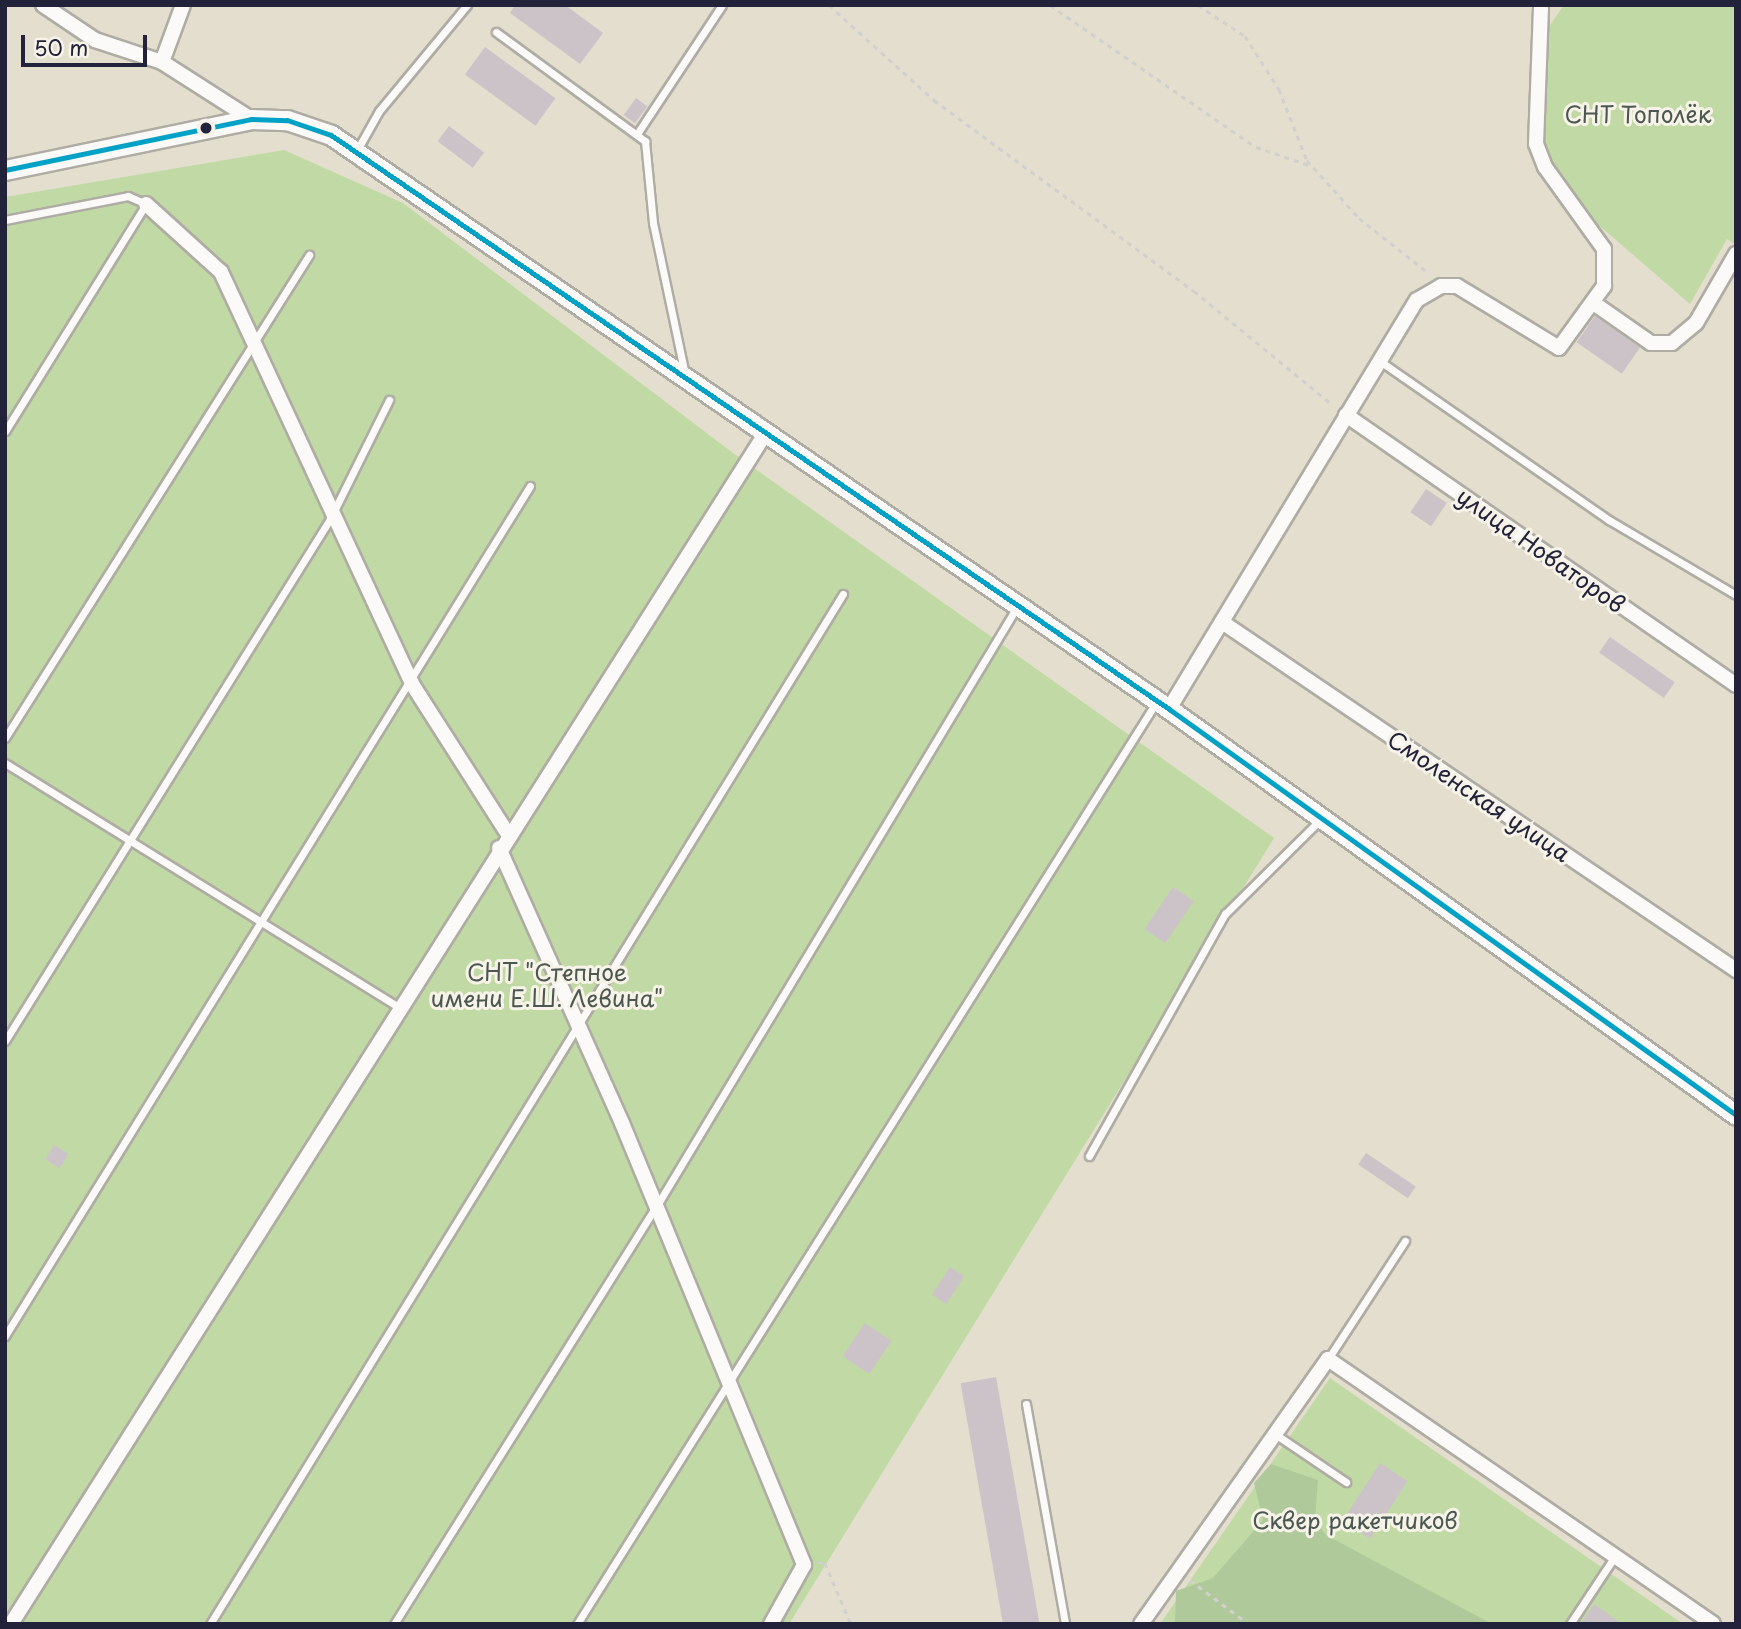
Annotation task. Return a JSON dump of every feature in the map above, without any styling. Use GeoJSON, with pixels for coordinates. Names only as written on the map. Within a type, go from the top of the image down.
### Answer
{"type":"FeatureCollection","features":[{"type":"Feature","properties":{"kind":"street"},"geometry":{"type":"LineString","coordinates":[[43,5],[95,40],[162,62],[251,119]]}},
{"type":"Feature","properties":{"kind":"street"},"geometry":{"type":"LineString","coordinates":[[162,62],[183,5]]}},
{"type":"Feature","properties":{"kind":"street"},"geometry":{"type":"LineString","coordinates":[[1163,705],[1222,622],[1417,300],[1441,286],[1457,286],[1549,348],[1568,341],[1595,304],[1604,286],[1604,249],[1545,167],[1536,144],[1541,5]]}},
{"type":"Feature","properties":{"kind":"street"},"geometry":{"type":"LineString","coordinates":[[5,170],[251,119],[287,120],[331,135],[684,374],[1163,705],[1320,820],[1736,1115]]}},
{"type":"Feature","properties":{"kind":"street"},"geometry":{"type":"LineString","coordinates":[[146,204],[206,253],[251,341],[330,519],[412,684],[508,834]]}},
{"type":"Feature","properties":{"kind":"street"},"geometry":{"type":"LineString","coordinates":[[1595,304],[1651,343],[1672,343],[1696,323],[1736,254]]}},
{"type":"Feature","properties":{"kind":"street","name":"улица Новаторов"},"geometry":{"type":"LineString","coordinates":[[1346,415],[1736,685]]}},
{"type":"Feature","properties":{"kind":"street"},"geometry":{"type":"LineString","coordinates":[[11,1624],[499,848],[767,431]]}},
{"type":"Feature","properties":{"kind":"street","name":"Смоленская улица"},"geometry":{"type":"LineString","coordinates":[[1222,622],[1736,971]]}},
{"type":"Feature","properties":{"kind":"street"},"geometry":{"type":"LineString","coordinates":[[499,848],[578,1023],[804,1565],[771,1624]]}},
{"type":"Feature","properties":{"kind":"street"},"geometry":{"type":"LineString","coordinates":[[1142,1624],[1328,1359],[1713,1624]]}},
{"type":"Feature","properties":{"kind":"lane"},"geometry":{"type":"LineString","coordinates":[[356,153],[379,111],[467,5]]}},
{"type":"Feature","properties":{"kind":"lane"},"geometry":{"type":"LineString","coordinates":[[637,134],[722,5]]}},
{"type":"Feature","properties":{"kind":"lane"},"geometry":{"type":"LineString","coordinates":[[496,32],[637,134],[652,165],[653,223],[684,374]]}},
{"type":"Feature","properties":{"kind":"lane"},"geometry":{"type":"LineString","coordinates":[[5,219],[128,197],[146,204],[5,431]]}},
{"type":"Feature","properties":{"kind":"lane"},"geometry":{"type":"LineString","coordinates":[[5,738],[251,341],[309,255]]}},
{"type":"Feature","properties":{"kind":"lane"},"geometry":{"type":"LineString","coordinates":[[1379,360],[1609,520],[1736,595]]}},
{"type":"Feature","properties":{"kind":"lane"},"geometry":{"type":"LineString","coordinates":[[5,1041],[330,519],[389,400]]}},
{"type":"Feature","properties":{"kind":"lane"},"geometry":{"type":"LineString","coordinates":[[5,1336],[412,684],[530,486]]}},
{"type":"Feature","properties":{"kind":"lane"},"geometry":{"type":"LineString","coordinates":[[210,1624],[842,594]]}},
{"type":"Feature","properties":{"kind":"lane"},"geometry":{"type":"LineString","coordinates":[[394,1624],[656,1207],[1019,605]]}},
{"type":"Feature","properties":{"kind":"lane"},"geometry":{"type":"LineString","coordinates":[[578,1624],[728,1382],[1163,705]]}},
{"type":"Feature","properties":{"kind":"lane"},"geometry":{"type":"LineString","coordinates":[[5,763],[399,1007]]}},
{"type":"Feature","properties":{"kind":"lane"},"geometry":{"type":"LineString","coordinates":[[1089,1156],[1225,914],[1298,835],[1320,820]]}},
{"type":"Feature","properties":{"kind":"lane"},"geometry":{"type":"LineString","coordinates":[[1328,1359],[1405,1241]]}},
{"type":"Feature","properties":{"kind":"lane"},"geometry":{"type":"LineString","coordinates":[[1026,1404],[1065,1624]]}},
{"type":"Feature","properties":{"kind":"lane"},"geometry":{"type":"LineString","coordinates":[[1275,1434],[1346,1482]]}},
{"type":"Feature","properties":{"kind":"lane"},"geometry":{"type":"LineString","coordinates":[[1570,1624],[1615,1556]]}},
{"type":"Feature","properties":{"kind":"path"},"geometry":{"type":"LineString","coordinates":[[829,5],[934,100],[1194,291],[1346,415]]}},
{"type":"Feature","properties":{"kind":"path"},"geometry":{"type":"LineString","coordinates":[[1050,5],[1256,146],[1312,166]]}},
{"type":"Feature","properties":{"kind":"path"},"geometry":{"type":"LineString","coordinates":[[1198,5],[1245,36],[1279,89],[1312,166],[1359,218],[1441,286]]}},
{"type":"Feature","properties":{"kind":"path"},"geometry":{"type":"LineString","coordinates":[[804,1565],[825,1563],[851,1624]]}},
{"type":"Feature","properties":{"kind":"path"},"geometry":{"type":"LineString","coordinates":[[1178,1572],[1249,1624]]}},
{"type":"Feature","properties":{"kind":"green space","name":"СНТ Тополёк"},"geometry":{"type":"Polygon","coordinates":[[[1564,5],[1736,5],[1736,245],[1727,239],[1690,304],[1594,221],[1539,142],[1543,35],[1564,5]]]}},
{"type":"Feature","properties":{"kind":"green space","name":"СНТ \"Степное имени Е.Ш. Левина\""},"geometry":{"type":"Polygon","coordinates":[[[284,150],[403,203],[733,453],[1274,838],[789,1624],[5,1624],[5,197],[284,150]]]}},
{"type":"Feature","properties":{"kind":"green space","name":"Сквер ракетчиков"},"geometry":{"type":"Polygon","coordinates":[[[1330,1378],[1683,1624],[1160,1624],[1330,1378]]]}},
{"type":"Feature","properties":{"kind":"green space"},"geometry":{"type":"Polygon","coordinates":[[[1271,1464],[1318,1480],[1315,1520],[1326,1535],[1492,1624],[1175,1624],[1176,1591],[1213,1578],[1263,1520],[1254,1483],[1271,1464]]]}},
{"type":"Feature","properties":{"kind":"building"},"geometry":{"type":"Polygon","coordinates":[[[515,5],[565,5],[603,33],[580,64],[510,13],[515,5]]]}},
{"type":"Feature","properties":{"kind":"building"},"geometry":{"type":"Polygon","coordinates":[[[485,47],[555,98],[535,126],[465,75],[485,47]]]}},
{"type":"Feature","properties":{"kind":"building"},"geometry":{"type":"Polygon","coordinates":[[[636,98],[647,106],[635,123],[624,115],[636,98]]]}},
{"type":"Feature","properties":{"kind":"building"},"geometry":{"type":"Polygon","coordinates":[[[449,126],[484,152],[473,168],[438,141],[449,126]]]}},
{"type":"Feature","properties":{"kind":"building"},"geometry":{"type":"Polygon","coordinates":[[[1595,316],[1640,348],[1622,374],[1577,342],[1595,316]]]}},
{"type":"Feature","properties":{"kind":"building"},"geometry":{"type":"Polygon","coordinates":[[[1426,489],[1447,503],[1431,526],[1410,512],[1426,489]]]}},
{"type":"Feature","properties":{"kind":"building"},"geometry":{"type":"Polygon","coordinates":[[[1610,637],[1675,682],[1664,698],[1599,653],[1610,637]]]}},
{"type":"Feature","properties":{"kind":"building"},"geometry":{"type":"Polygon","coordinates":[[[1173,887],[1194,901],[1165,943],[1144,929],[1173,887]]]}},
{"type":"Feature","properties":{"kind":"building"},"geometry":{"type":"Polygon","coordinates":[[[54,1145],[69,1154],[60,1168],[45,1160],[54,1145]]]}},
{"type":"Feature","properties":{"kind":"building"},"geometry":{"type":"Polygon","coordinates":[[[1366,1153],[1416,1187],[1408,1198],[1358,1165],[1366,1153]]]}},
{"type":"Feature","properties":{"kind":"building"},"geometry":{"type":"Polygon","coordinates":[[[950,1267],[964,1276],[946,1304],[932,1295],[950,1267]]]}},
{"type":"Feature","properties":{"kind":"building"},"geometry":{"type":"Polygon","coordinates":[[[865,1323],[892,1341],[869,1374],[843,1356],[865,1323]]]}},
{"type":"Feature","properties":{"kind":"building"},"geometry":{"type":"Polygon","coordinates":[[[996,1377],[1040,1624],[1003,1624],[961,1383],[996,1377]]]}},
{"type":"Feature","properties":{"kind":"building"},"geometry":{"type":"Polygon","coordinates":[[[1380,1463],[1408,1481],[1370,1539],[1342,1521],[1380,1463]]]}},
{"type":"Feature","properties":{"kind":"building"},"geometry":{"type":"Polygon","coordinates":[[[1594,1604],[1622,1624],[1580,1624],[1594,1604]]]}},
{"type":"Feature","properties":{"kind":"transit line"},"geometry":{"type":"LineString","coordinates":[[5,170],[251,119],[287,120],[331,135],[1169,709],[1736,1115]]}}]}
